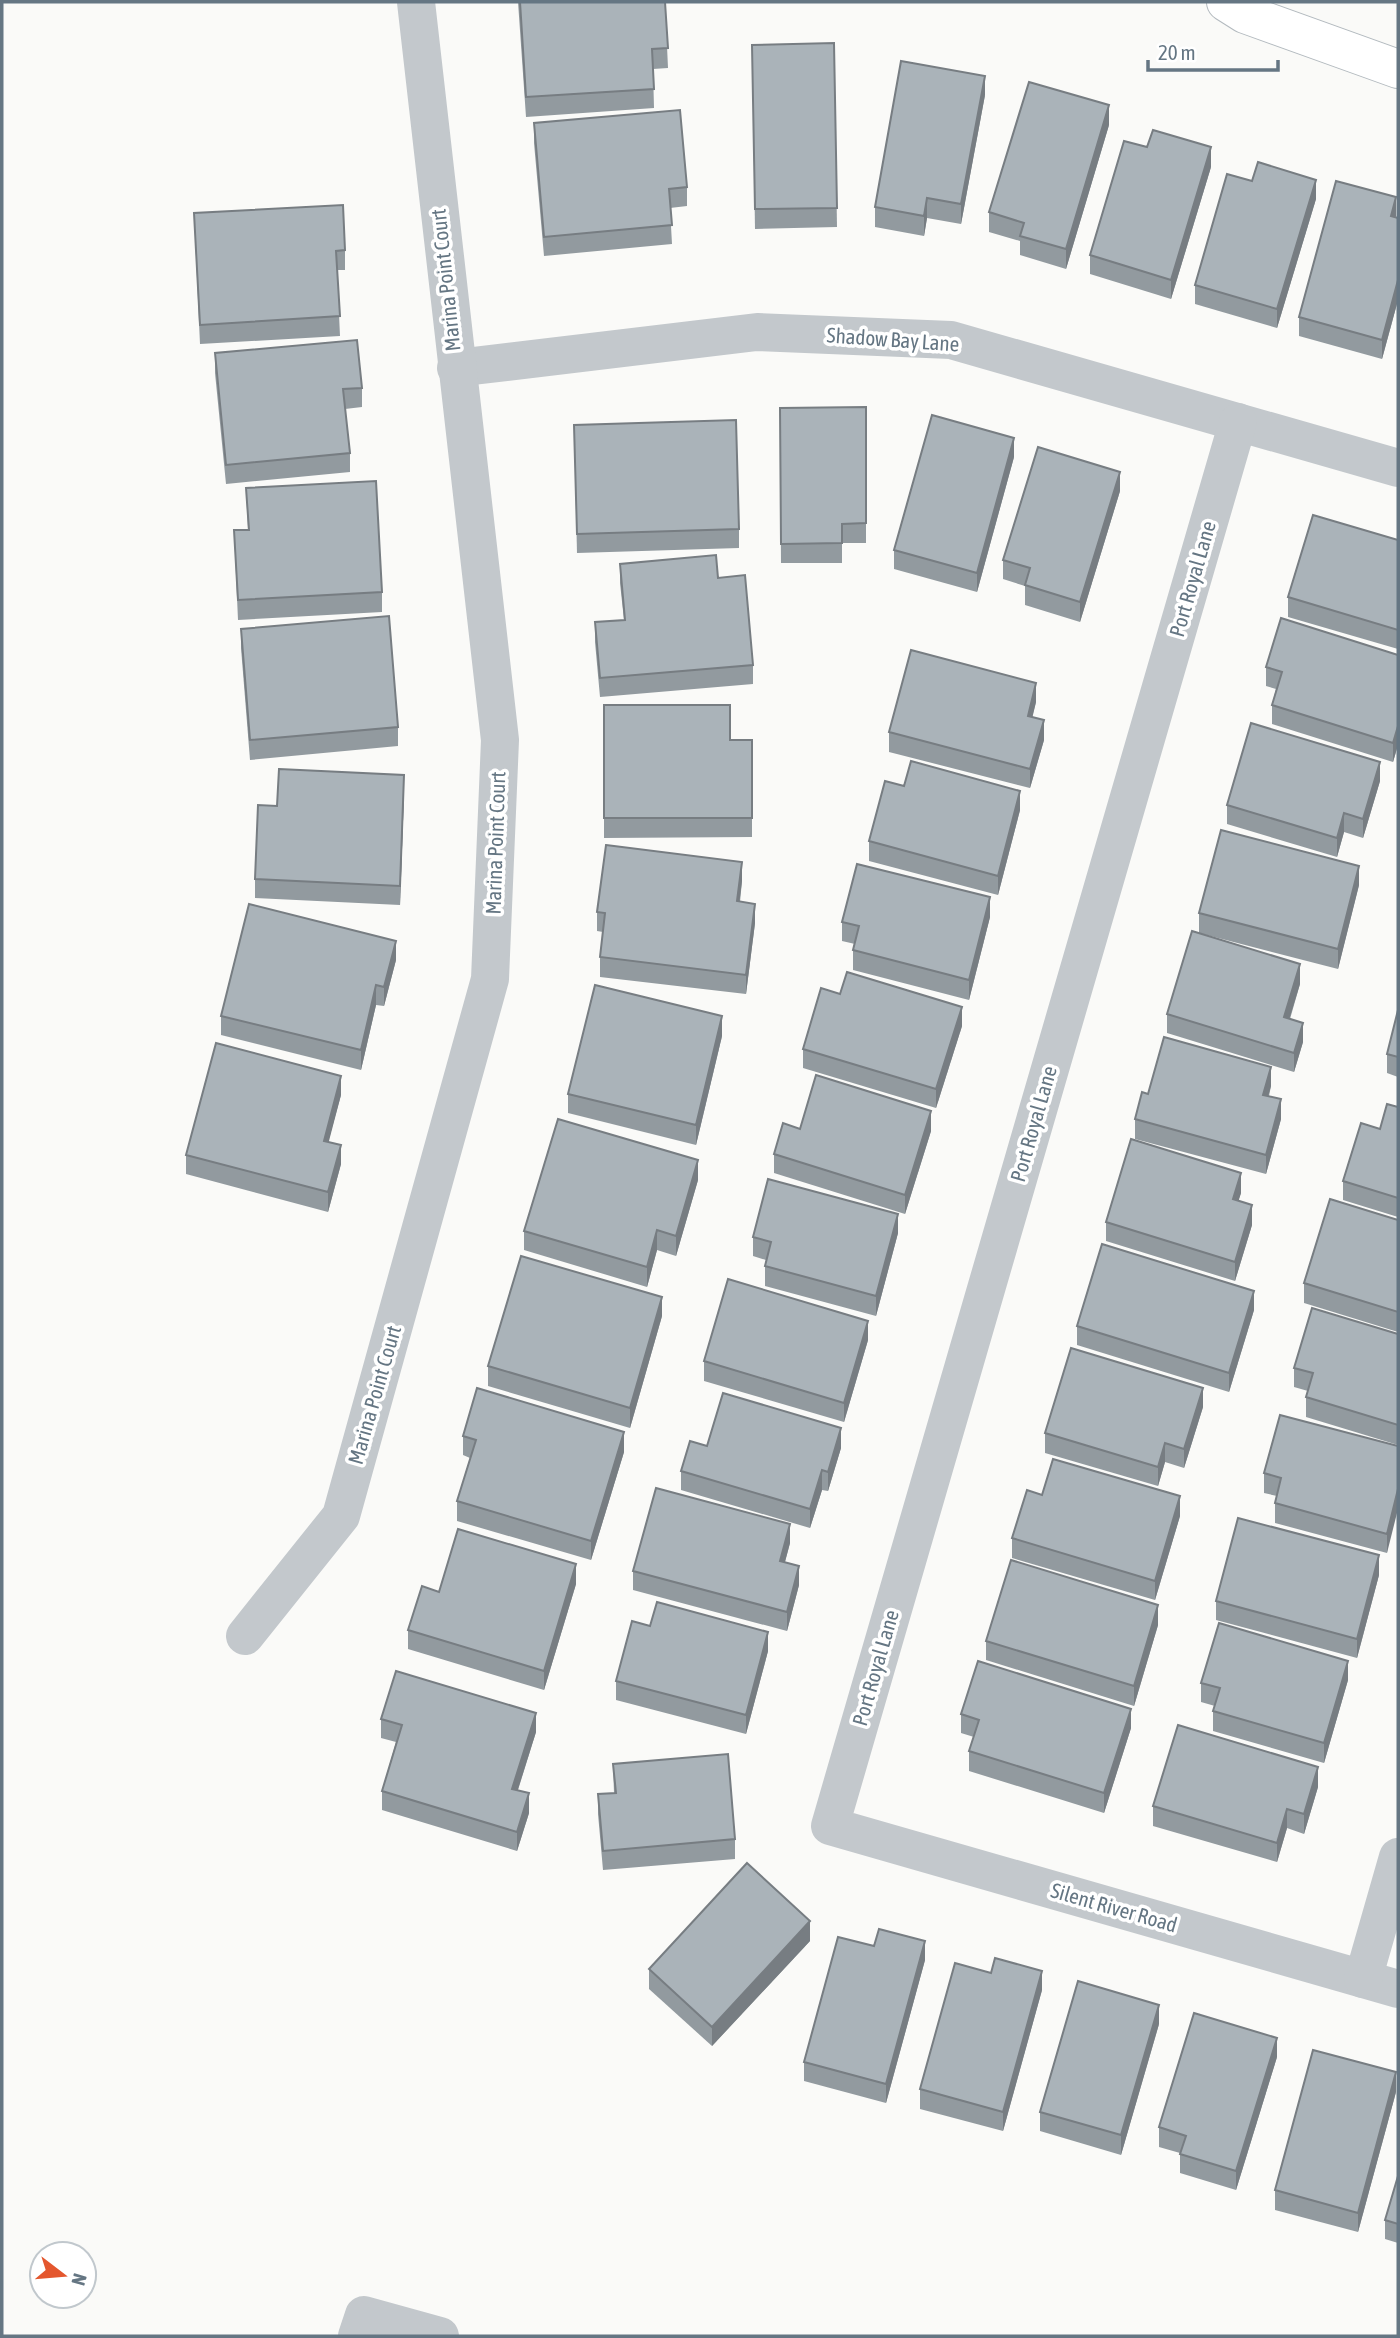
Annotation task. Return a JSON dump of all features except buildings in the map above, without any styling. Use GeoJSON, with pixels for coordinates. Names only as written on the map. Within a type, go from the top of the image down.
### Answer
{"type":"FeatureCollection","features":[{"type":"Feature","properties":{"kind":"street","name":"Marina Point Court"},"geometry":{"type":"LineString","coordinates":[[245,1636],[341,1516],[490,979],[500,740],[416,2]]}},
{"type":"Feature","properties":{"kind":"street"},"geometry":{"type":"LineString","coordinates":[[1226,2],[1245,14],[1398,69]]}},
{"type":"Feature","properties":{"kind":"street","name":"Shadow Bay Lane"},"geometry":{"type":"LineString","coordinates":[[456,368],[757,332],[951,340],[1398,468]]}},
{"type":"Feature","properties":{"kind":"street","name":"Port Royal Lane"},"geometry":{"type":"LineString","coordinates":[[830,1826],[1238,422]]}},
{"type":"Feature","properties":{"kind":"street","name":"Silent River Road"},"geometry":{"type":"LineString","coordinates":[[830,1826],[1380,1984]]}},
{"type":"Feature","properties":{"kind":"street"},"geometry":{"type":"LineString","coordinates":[[1380,1984],[1398,1857]]}},
{"type":"Feature","properties":{"kind":"street"},"geometry":{"type":"LineString","coordinates":[[360,2325],[440,2336]]}}]}
